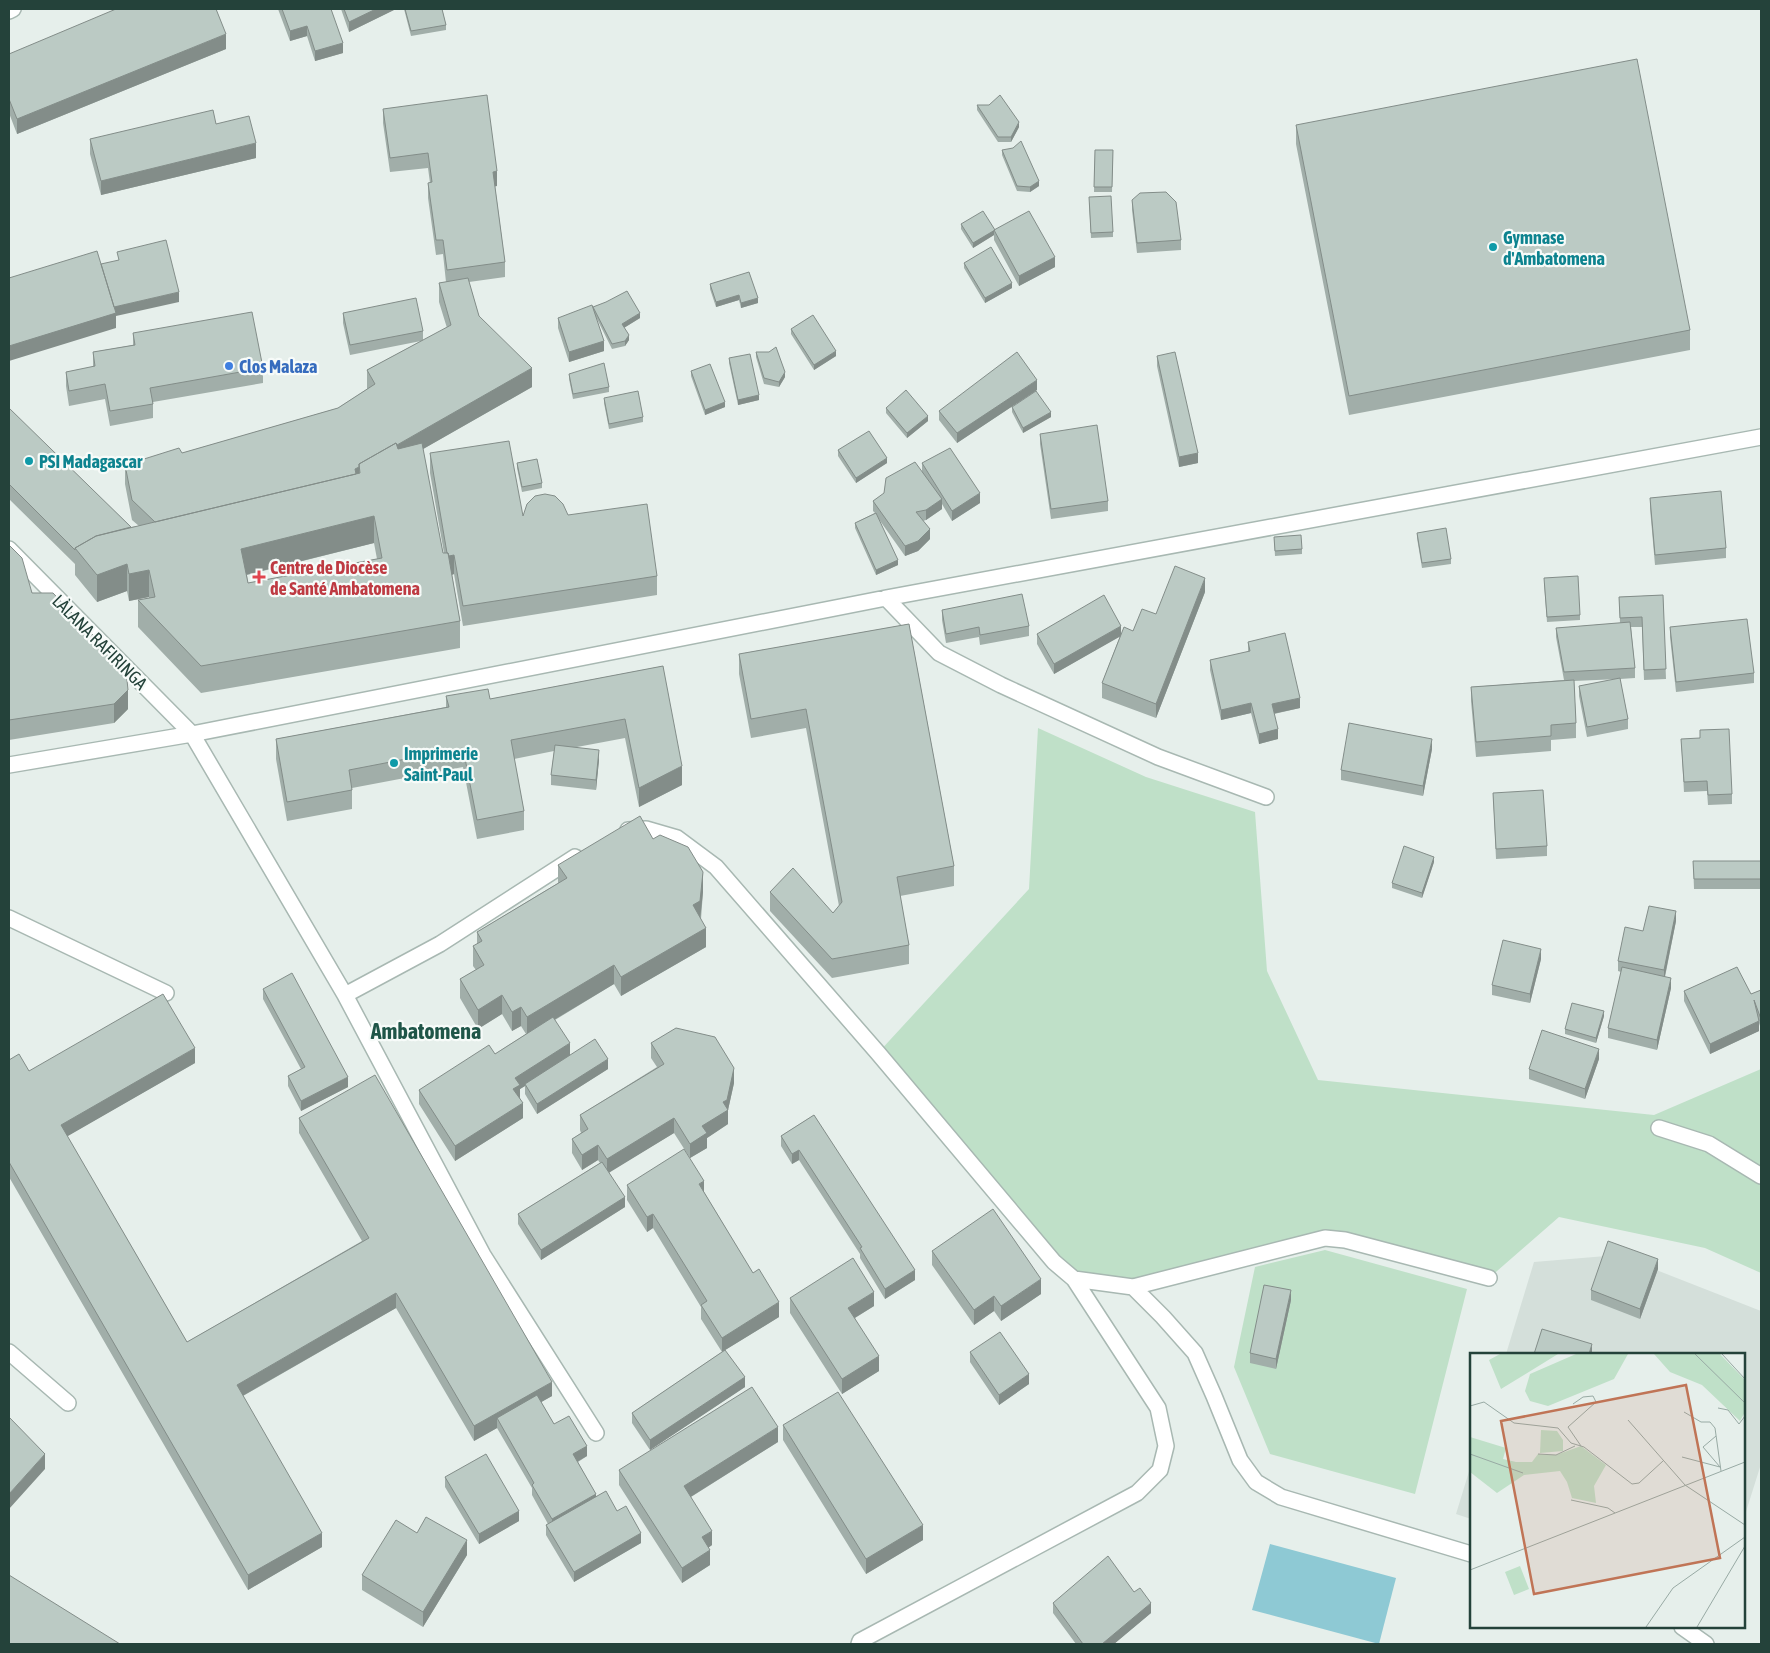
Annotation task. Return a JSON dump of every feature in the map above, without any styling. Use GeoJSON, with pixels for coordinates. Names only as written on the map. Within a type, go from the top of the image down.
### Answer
{"type":"FeatureCollection","features":[{"type":"Feature","properties":{"kind":"street"},"geometry":{"type":"LineString","coordinates":[[9,11],[13,9]]}},
{"type":"Feature","properties":{"kind":"street"},"geometry":{"type":"LineString","coordinates":[[9,765],[192,734],[886,598],[1761,437]]}},
{"type":"Feature","properties":{"kind":"street","name":"LÀLANA RAFIRINGA"},"geometry":{"type":"LineString","coordinates":[[9,549],[192,734],[345,995],[484,1255],[596,1433]]}},
{"type":"Feature","properties":{"kind":"street"},"geometry":{"type":"LineString","coordinates":[[886,598],[939,653],[1001,686],[1158,757],[1266,797]]}},
{"type":"Feature","properties":{"kind":"street"},"geometry":{"type":"LineString","coordinates":[[614,832],[646,829],[677,838],[716,867],[878,1053],[1054,1262],[1074,1279],[1158,1408],[1166,1446],[1160,1470],[1137,1493],[859,1644]]}},
{"type":"Feature","properties":{"kind":"street"},"geometry":{"type":"LineString","coordinates":[[345,995],[440,944],[589,848]]}},
{"type":"Feature","properties":{"kind":"street"},"geometry":{"type":"LineString","coordinates":[[9,918],[166,993]]}},
{"type":"Feature","properties":{"kind":"street"},"geometry":{"type":"LineString","coordinates":[[1659,1128],[1709,1144],[1761,1176]]}},
{"type":"Feature","properties":{"kind":"street"},"geometry":{"type":"LineString","coordinates":[[1074,1279],[1133,1288],[1325,1238],[1345,1240],[1488,1278]]}},
{"type":"Feature","properties":{"kind":"street"},"geometry":{"type":"LineString","coordinates":[[1133,1288],[1163,1317],[1194,1353],[1240,1460],[1256,1482],[1281,1496],[1470,1554]]}},
{"type":"Feature","properties":{"kind":"street"},"geometry":{"type":"LineString","coordinates":[[9,1352],[68,1403]]}},
{"type":"Feature","properties":{"kind":"street"},"geometry":{"type":"LineString","coordinates":[[1683,1628],[1706,1644]]}},
{"type":"Feature","properties":{"kind":"shaded area"},"geometry":{"type":"Polygon","coordinates":[[[1618,1255],[1761,1311],[1761,1464],[1745,1515],[1745,1353],[1506,1353],[1534,1262],[1618,1255]]]}},
{"type":"Feature","properties":{"kind":"shaded area"},"geometry":{"type":"Polygon","coordinates":[[[1470,1468],[1470,1519],[1456,1514],[1470,1468]]]}},
{"type":"Feature","properties":{"kind":"green space"},"geometry":{"type":"Polygon","coordinates":[[[1038,728],[1146,777],[1255,812],[1267,971],[1318,1080],[1654,1115],[1761,1069],[1761,1273],[1705,1248],[1559,1217],[1489,1278],[1325,1238],[1133,1287],[1074,1279],[878,1053],[1029,889],[1038,728]]]}},
{"type":"Feature","properties":{"kind":"green space"},"geometry":{"type":"Polygon","coordinates":[[[1325,1250],[1467,1289],[1415,1494],[1270,1454],[1234,1367],[1255,1267],[1325,1250]]]}},
{"type":"Feature","properties":{"kind":"water"},"geometry":{"type":"Polygon","coordinates":[[[1270,1544],[1396,1578],[1379,1644],[1252,1610],[1270,1544]]]}},
{"type":"Feature","properties":{"kind":"building"},"geometry":{"type":"Polygon","coordinates":[[[116,9],[216,9],[226,34],[17,119],[9,99],[9,54],[116,9]]]}},
{"type":"Feature","properties":{"kind":"building"},"geometry":{"type":"Polygon","coordinates":[[[282,9],[331,9],[343,43],[315,51],[307,26],[290,31],[282,9]]]}},
{"type":"Feature","properties":{"kind":"building"},"geometry":{"type":"Polygon","coordinates":[[[344,9],[376,9],[349,22],[344,9]]]}},
{"type":"Feature","properties":{"kind":"building"},"geometry":{"type":"Polygon","coordinates":[[[405,9],[442,9],[446,25],[411,31],[405,9]]]}},
{"type":"Feature","properties":{"kind":"building","name":"Gymnase d'Ambatomena"},"geometry":{"type":"Polygon","coordinates":[[[1637,59],[1690,330],[1349,396],[1296,125],[1637,59]]]}},
{"type":"Feature","properties":{"kind":"building"},"geometry":{"type":"Polygon","coordinates":[[[487,95],[497,171],[493,172],[505,262],[447,270],[443,240],[436,240],[428,183],[432,182],[428,153],[390,158],[383,109],[487,95]]]}},
{"type":"Feature","properties":{"kind":"building"},"geometry":{"type":"Polygon","coordinates":[[[1000,95],[1019,122],[1011,137],[998,137],[977,105],[989,105],[1000,95]]]}},
{"type":"Feature","properties":{"kind":"building"},"geometry":{"type":"Polygon","coordinates":[[[213,110],[216,124],[249,116],[256,143],[101,181],[90,139],[213,110]]]}},
{"type":"Feature","properties":{"kind":"building"},"geometry":{"type":"Polygon","coordinates":[[[1021,141],[1039,181],[1030,187],[1017,186],[1002,150],[1013,148],[1021,141]]]}},
{"type":"Feature","properties":{"kind":"building"},"geometry":{"type":"Polygon","coordinates":[[[1095,150],[1113,150],[1112,187],[1094,187],[1095,150]]]}},
{"type":"Feature","properties":{"kind":"building"},"geometry":{"type":"Polygon","coordinates":[[[1166,192],[1176,202],[1181,240],[1137,243],[1132,200],[1140,193],[1166,192]]]}},
{"type":"Feature","properties":{"kind":"building"},"geometry":{"type":"Polygon","coordinates":[[[1111,196],[1113,232],[1091,233],[1089,197],[1111,196]]]}},
{"type":"Feature","properties":{"kind":"building"},"geometry":{"type":"Polygon","coordinates":[[[983,211],[995,230],[973,243],[961,224],[983,211]]]}},
{"type":"Feature","properties":{"kind":"building"},"geometry":{"type":"Polygon","coordinates":[[[1029,211],[1055,257],[1019,276],[994,230],[1029,211]]]}},
{"type":"Feature","properties":{"kind":"building"},"geometry":{"type":"Polygon","coordinates":[[[166,240],[179,292],[114,307],[101,264],[119,260],[117,252],[166,240]]]}},
{"type":"Feature","properties":{"kind":"building"},"geometry":{"type":"Polygon","coordinates":[[[991,247],[1012,283],[985,298],[964,263],[991,247]]]}},
{"type":"Feature","properties":{"kind":"building"},"geometry":{"type":"Polygon","coordinates":[[[97,251],[116,313],[9,346],[9,278],[97,251]]]}},
{"type":"Feature","properties":{"kind":"building"},"geometry":{"type":"Polygon","coordinates":[[[749,272],[758,298],[741,303],[739,295],[716,302],[710,284],[749,272]]]}},
{"type":"Feature","properties":{"kind":"building"},"geometry":{"type":"Polygon","coordinates":[[[468,278],[479,316],[532,368],[397,445],[396,443],[359,464],[359,467],[355,469],[356,474],[155,522],[132,500],[125,465],[179,448],[182,453],[338,408],[375,384],[367,370],[451,325],[439,283],[468,278]]]}},
{"type":"Feature","properties":{"kind":"building"},"geometry":{"type":"Polygon","coordinates":[[[627,291],[640,313],[622,324],[629,335],[625,341],[612,344],[593,307],[627,291]]]}},
{"type":"Feature","properties":{"kind":"building"},"geometry":{"type":"Polygon","coordinates":[[[416,298],[423,331],[350,345],[343,313],[416,298]]]}},
{"type":"Feature","properties":{"kind":"building"},"geometry":{"type":"Polygon","coordinates":[[[592,305],[604,341],[569,352],[558,318],[592,305]]]}},
{"type":"Feature","properties":{"kind":"building"},"geometry":{"type":"Polygon","coordinates":[[[252,312],[263,368],[150,388],[153,404],[110,411],[105,384],[69,391],[66,372],[95,366],[93,352],[135,345],[133,333],[252,312]]]}},
{"type":"Feature","properties":{"kind":"building"},"geometry":{"type":"Polygon","coordinates":[[[813,315],[836,351],[814,365],[791,329],[813,315]]]}},
{"type":"Feature","properties":{"kind":"building"},"geometry":{"type":"Polygon","coordinates":[[[776,347],[785,372],[779,382],[764,378],[756,352],[769,352],[776,347]]]}},
{"type":"Feature","properties":{"kind":"building"},"geometry":{"type":"Polygon","coordinates":[[[1017,352],[1037,380],[957,433],[939,411],[1017,352]]]}},
{"type":"Feature","properties":{"kind":"building"},"geometry":{"type":"Polygon","coordinates":[[[1175,352],[1198,453],[1179,457],[1157,356],[1175,352]]]}},
{"type":"Feature","properties":{"kind":"building"},"geometry":{"type":"Polygon","coordinates":[[[750,354],[759,395],[738,400],[729,358],[750,354]]]}},
{"type":"Feature","properties":{"kind":"building"},"geometry":{"type":"Polygon","coordinates":[[[604,363],[609,387],[573,394],[569,374],[604,363]]]}},
{"type":"Feature","properties":{"kind":"building"},"geometry":{"type":"Polygon","coordinates":[[[710,364],[725,402],[705,410],[691,371],[710,364]]]}},
{"type":"Feature","properties":{"kind":"building"},"geometry":{"type":"Polygon","coordinates":[[[906,390],[928,416],[907,433],[886,408],[906,390]]]}},
{"type":"Feature","properties":{"kind":"building"},"geometry":{"type":"Polygon","coordinates":[[[638,391],[643,417],[609,424],[604,398],[638,391]]]}},
{"type":"Feature","properties":{"kind":"building"},"geometry":{"type":"Polygon","coordinates":[[[1036,391],[1051,412],[1023,428],[1012,407],[1036,391]]]}},
{"type":"Feature","properties":{"kind":"building","name":"PSI Madagascar"},"geometry":{"type":"Polygon","coordinates":[[[9,408],[131,527],[96,536],[75,548],[75,550],[9,484],[9,408]]]}},
{"type":"Feature","properties":{"kind":"building"},"geometry":{"type":"Polygon","coordinates":[[[1097,425],[1108,501],[1051,509],[1040,434],[1097,425]]]}},
{"type":"Feature","properties":{"kind":"building"},"geometry":{"type":"Polygon","coordinates":[[[869,431],[887,458],[856,478],[838,450],[869,431]]]}},
{"type":"Feature","properties":{"kind":"building"},"geometry":{"type":"Polygon","coordinates":[[[509,441],[523,516],[527,504],[535,496],[545,494],[555,496],[563,504],[568,515],[647,504],[657,576],[463,606],[454,555],[449,556],[447,553],[430,453],[509,441]]]}},
{"type":"Feature","properties":{"kind":"building","name":"Centre de Diocèse de Santé Ambatomena"},"geometry":{"type":"Polygon","coordinates":[[[396,443],[398,449],[422,443],[443,553],[448,553],[460,621],[201,666],[138,600],[155,597],[149,570],[129,574],[127,564],[97,575],[75,548],[96,536],[360,473],[359,464],[396,443]],[[374,516],[241,549],[248,583],[382,558],[374,516]]]}},
{"type":"Feature","properties":{"kind":"building"},"geometry":{"type":"Polygon","coordinates":[[[950,448],[980,493],[952,511],[922,463],[950,448]]]}},
{"type":"Feature","properties":{"kind":"building"},"geometry":{"type":"Polygon","coordinates":[[[537,459],[542,483],[522,487],[517,463],[537,459]]]}},
{"type":"Feature","properties":{"kind":"building"},"geometry":{"type":"Polygon","coordinates":[[[915,462],[942,499],[926,510],[916,512],[930,529],[918,541],[905,546],[873,501],[884,493],[886,478],[915,462]]]}},
{"type":"Feature","properties":{"kind":"building"},"geometry":{"type":"Polygon","coordinates":[[[1721,491],[1726,548],[1655,555],[1650,498],[1721,491]]]}},
{"type":"Feature","properties":{"kind":"building"},"geometry":{"type":"Polygon","coordinates":[[[876,513],[898,560],[876,570],[855,523],[876,513]]]}},
{"type":"Feature","properties":{"kind":"building"},"geometry":{"type":"Polygon","coordinates":[[[1446,528],[1451,559],[1422,563],[1417,533],[1446,528]]]}},
{"type":"Feature","properties":{"kind":"building"},"geometry":{"type":"Polygon","coordinates":[[[1301,535],[1302,549],[1275,551],[1274,537],[1301,535]]]}},
{"type":"Feature","properties":{"kind":"building"},"geometry":{"type":"Polygon","coordinates":[[[9,545],[22,558],[32,593],[53,593],[126,670],[128,690],[114,704],[9,720],[9,545]]]}},
{"type":"Feature","properties":{"kind":"building"},"geometry":{"type":"Polygon","coordinates":[[[1175,566],[1205,578],[1156,704],[1102,683],[1124,627],[1133,631],[1142,609],[1156,614],[1175,566]]]}},
{"type":"Feature","properties":{"kind":"building"},"geometry":{"type":"Polygon","coordinates":[[[1578,576],[1580,615],[1547,617],[1544,578],[1578,576]]]}},
{"type":"Feature","properties":{"kind":"building"},"geometry":{"type":"Polygon","coordinates":[[[1022,594],[1029,626],[980,635],[979,627],[946,634],[942,610],[1022,594]]]}},
{"type":"Feature","properties":{"kind":"building"},"geometry":{"type":"Polygon","coordinates":[[[1104,595],[1121,626],[1054,664],[1037,634],[1104,595]]]}},
{"type":"Feature","properties":{"kind":"building"},"geometry":{"type":"Polygon","coordinates":[[[1663,595],[1666,669],[1644,670],[1642,617],[1620,618],[1619,597],[1663,595]]]}},
{"type":"Feature","properties":{"kind":"building"},"geometry":{"type":"Polygon","coordinates":[[[1747,619],[1754,673],[1676,682],[1670,627],[1747,619]]]}},
{"type":"Feature","properties":{"kind":"building"},"geometry":{"type":"Polygon","coordinates":[[[1630,622],[1635,668],[1564,672],[1556,628],[1630,622]]]}},
{"type":"Feature","properties":{"kind":"building"},"geometry":{"type":"Polygon","coordinates":[[[909,624],[954,866],[897,877],[909,945],[832,959],[770,892],[793,868],[833,913],[842,902],[806,709],[751,719],[739,654],[909,624]]]}},
{"type":"Feature","properties":{"kind":"building"},"geometry":{"type":"Polygon","coordinates":[[[1285,633],[1300,698],[1272,704],[1278,729],[1259,734],[1251,703],[1221,710],[1210,660],[1250,651],[1248,642],[1285,633]]]}},
{"type":"Feature","properties":{"kind":"building","name":"Imprimerie Saint-Paul"},"geometry":{"type":"Polygon","coordinates":[[[663,666],[682,766],[639,788],[625,719],[511,740],[524,811],[477,820],[463,748],[349,770],[352,790],[287,802],[276,739],[449,707],[446,696],[488,689],[490,699],[663,666]]]}},
{"type":"Feature","properties":{"kind":"building"},"geometry":{"type":"Polygon","coordinates":[[[1620,678],[1628,719],[1587,727],[1579,686],[1620,678]]]}},
{"type":"Feature","properties":{"kind":"building"},"geometry":{"type":"Polygon","coordinates":[[[1574,680],[1576,723],[1551,725],[1551,736],[1476,742],[1471,687],[1574,680]]]}},
{"type":"Feature","properties":{"kind":"building"},"geometry":{"type":"Polygon","coordinates":[[[1349,723],[1432,739],[1423,786],[1341,770],[1349,723]]]}},
{"type":"Feature","properties":{"kind":"building"},"geometry":{"type":"Polygon","coordinates":[[[1729,729],[1732,794],[1708,795],[1707,781],[1684,782],[1681,739],[1700,738],[1700,730],[1729,729]]]}},
{"type":"Feature","properties":{"kind":"building"},"geometry":{"type":"Polygon","coordinates":[[[555,745],[599,750],[596,780],[551,775],[555,745]]]}},
{"type":"Feature","properties":{"kind":"building"},"geometry":{"type":"Polygon","coordinates":[[[1543,790],[1547,846],[1496,849],[1493,793],[1543,790]]]}},
{"type":"Feature","properties":{"kind":"building"},"geometry":{"type":"Polygon","coordinates":[[[640,816],[653,839],[660,835],[688,847],[703,872],[700,901],[693,905],[706,928],[621,977],[614,965],[527,1017],[521,1007],[512,1012],[502,995],[478,1010],[460,979],[484,965],[473,946],[482,941],[477,932],[567,878],[558,865],[640,816]]]}},
{"type":"Feature","properties":{"kind":"building"},"geometry":{"type":"Polygon","coordinates":[[[1404,846],[1434,857],[1422,893],[1392,883],[1404,846]]]}},
{"type":"Feature","properties":{"kind":"building"},"geometry":{"type":"Polygon","coordinates":[[[1693,861],[1761,861],[1761,879],[1694,879],[1693,861]]]}},
{"type":"Feature","properties":{"kind":"building"},"geometry":{"type":"Polygon","coordinates":[[[1649,906],[1676,911],[1664,970],[1618,961],[1625,927],[1643,931],[1649,906]]]}},
{"type":"Feature","properties":{"kind":"building"},"geometry":{"type":"Polygon","coordinates":[[[1503,940],[1541,949],[1530,994],[1492,985],[1503,940]]]}},
{"type":"Feature","properties":{"kind":"building"},"geometry":{"type":"Polygon","coordinates":[[[1622,967],[1671,978],[1657,1040],[1608,1028],[1622,967]]]}},
{"type":"Feature","properties":{"kind":"building"},"geometry":{"type":"Polygon","coordinates":[[[1737,967],[1751,994],[1761,990],[1761,1019],[1754,1000],[1759,1021],[1710,1044],[1684,991],[1737,967]]]}},
{"type":"Feature","properties":{"kind":"building"},"geometry":{"type":"Polygon","coordinates":[[[292,973],[348,1077],[301,1101],[288,1076],[305,1067],[263,989],[292,973]]]}},
{"type":"Feature","properties":{"kind":"building"},"geometry":{"type":"Polygon","coordinates":[[[163,994],[195,1048],[61,1125],[187,1342],[369,1238],[299,1118],[375,1075],[552,1382],[474,1426],[396,1293],[237,1385],[322,1533],[248,1575],[9,1162],[9,1060],[19,1054],[29,1071],[163,994]]]}},
{"type":"Feature","properties":{"kind":"building"},"geometry":{"type":"Polygon","coordinates":[[[1572,1003],[1604,1011],[1596,1038],[1565,1029],[1572,1003]]]}},
{"type":"Feature","properties":{"kind":"building"},"geometry":{"type":"Polygon","coordinates":[[[553,1017],[570,1043],[515,1078],[520,1085],[513,1089],[523,1103],[455,1146],[419,1090],[489,1045],[495,1054],[553,1017]]]}},
{"type":"Feature","properties":{"kind":"building"},"geometry":{"type":"Polygon","coordinates":[[[676,1028],[715,1037],[734,1068],[727,1100],[723,1102],[728,1110],[702,1126],[707,1133],[690,1144],[674,1118],[607,1159],[598,1145],[582,1155],[572,1139],[588,1129],[580,1115],[664,1064],[651,1043],[676,1028]]]}},
{"type":"Feature","properties":{"kind":"building"},"geometry":{"type":"Polygon","coordinates":[[[1542,1030],[1599,1049],[1585,1089],[1529,1069],[1542,1030]]]}},
{"type":"Feature","properties":{"kind":"building"},"geometry":{"type":"Polygon","coordinates":[[[595,1039],[608,1059],[537,1104],[525,1084],[595,1039]]]}},
{"type":"Feature","properties":{"kind":"building"},"geometry":{"type":"Polygon","coordinates":[[[814,1115],[915,1270],[885,1289],[860,1248],[862,1247],[799,1150],[792,1154],[781,1136],[814,1115]]]}},
{"type":"Feature","properties":{"kind":"building"},"geometry":{"type":"Polygon","coordinates":[[[684,1149],[704,1181],[699,1184],[753,1273],[759,1269],[779,1302],[722,1338],[701,1305],[707,1301],[653,1214],[647,1217],[627,1185],[684,1149]]]}},
{"type":"Feature","properties":{"kind":"building"},"geometry":{"type":"Polygon","coordinates":[[[602,1162],[625,1197],[541,1250],[518,1214],[602,1162]]]}},
{"type":"Feature","properties":{"kind":"building"},"geometry":{"type":"Polygon","coordinates":[[[993,1209],[1041,1279],[1001,1306],[994,1296],[974,1310],[932,1251],[993,1209]]]}},
{"type":"Feature","properties":{"kind":"building"},"geometry":{"type":"Polygon","coordinates":[[[1608,1241],[1658,1259],[1640,1309],[1591,1290],[1608,1241]]]}},
{"type":"Feature","properties":{"kind":"building"},"geometry":{"type":"Polygon","coordinates":[[[853,1258],[874,1292],[848,1308],[879,1356],[842,1379],[790,1298],[853,1258]]]}},
{"type":"Feature","properties":{"kind":"building"},"geometry":{"type":"Polygon","coordinates":[[[1264,1285],[1291,1290],[1276,1359],[1250,1353],[1264,1285]]]}},
{"type":"Feature","properties":{"kind":"building"},"geometry":{"type":"Polygon","coordinates":[[[1542,1329],[1592,1344],[1589,1353],[1534,1353],[1542,1329]]]}},
{"type":"Feature","properties":{"kind":"building"},"geometry":{"type":"Polygon","coordinates":[[[1000,1332],[1029,1374],[999,1395],[970,1352],[1000,1332]]]}},
{"type":"Feature","properties":{"kind":"building"},"geometry":{"type":"Polygon","coordinates":[[[725,1350],[745,1377],[650,1440],[632,1413],[725,1350]]]}},
{"type":"Feature","properties":{"kind":"building"},"geometry":{"type":"Polygon","coordinates":[[[752,1387],[778,1427],[684,1486],[712,1531],[702,1537],[710,1550],[682,1568],[619,1470],[752,1387]]]}},
{"type":"Feature","properties":{"kind":"building"},"geometry":{"type":"Polygon","coordinates":[[[838,1392],[923,1525],[866,1559],[783,1425],[838,1392]]]}},
{"type":"Feature","properties":{"kind":"building"},"geometry":{"type":"Polygon","coordinates":[[[537,1395],[554,1424],[569,1416],[587,1446],[573,1454],[596,1494],[552,1519],[497,1418],[537,1395]]]}},
{"type":"Feature","properties":{"kind":"building"},"geometry":{"type":"Polygon","coordinates":[[[9,1417],[45,1454],[9,1494],[9,1417]]]}},
{"type":"Feature","properties":{"kind":"building"},"geometry":{"type":"Polygon","coordinates":[[[486,1454],[519,1511],[479,1534],[445,1477],[486,1454]]]}},
{"type":"Feature","properties":{"kind":"building"},"geometry":{"type":"Polygon","coordinates":[[[606,1491],[617,1511],[626,1506],[641,1533],[574,1572],[546,1525],[606,1491]]]}},
{"type":"Feature","properties":{"kind":"building"},"geometry":{"type":"Polygon","coordinates":[[[426,1517],[467,1540],[423,1612],[362,1575],[396,1520],[417,1533],[426,1517]]]}},
{"type":"Feature","properties":{"kind":"building"},"geometry":{"type":"Polygon","coordinates":[[[1108,1556],[1134,1592],[1140,1588],[1151,1603],[1102,1644],[1083,1644],[1053,1603],[1108,1556]]]}},
{"type":"Feature","properties":{"kind":"building"},"geometry":{"type":"Polygon","coordinates":[[[9,1575],[120,1644],[9,1644],[9,1575]]]}},
{"type":"Feature","properties":{"kind":"place","name":"Gymnase d'Ambatomena"},"geometry":{"type":"Point","coordinates":[1493,247]}},
{"type":"Feature","properties":{"kind":"place","name":"Clos Malaza"},"geometry":{"type":"Point","coordinates":[229,366]}},
{"type":"Feature","properties":{"kind":"place","name":"PSI Madagascar"},"geometry":{"type":"Point","coordinates":[29,461]}},
{"type":"Feature","properties":{"kind":"place","name":"Centre de Diocèse de Santé Ambatomena"},"geometry":{"type":"Point","coordinates":[259,577]}},
{"type":"Feature","properties":{"kind":"place","name":"Imprimerie Saint-Paul"},"geometry":{"type":"Point","coordinates":[394,763]}},
{"type":"Feature","properties":{"kind":"district","name":"Ambatomena"},"geometry":{"type":"Point","coordinates":[426,1031]}}]}
